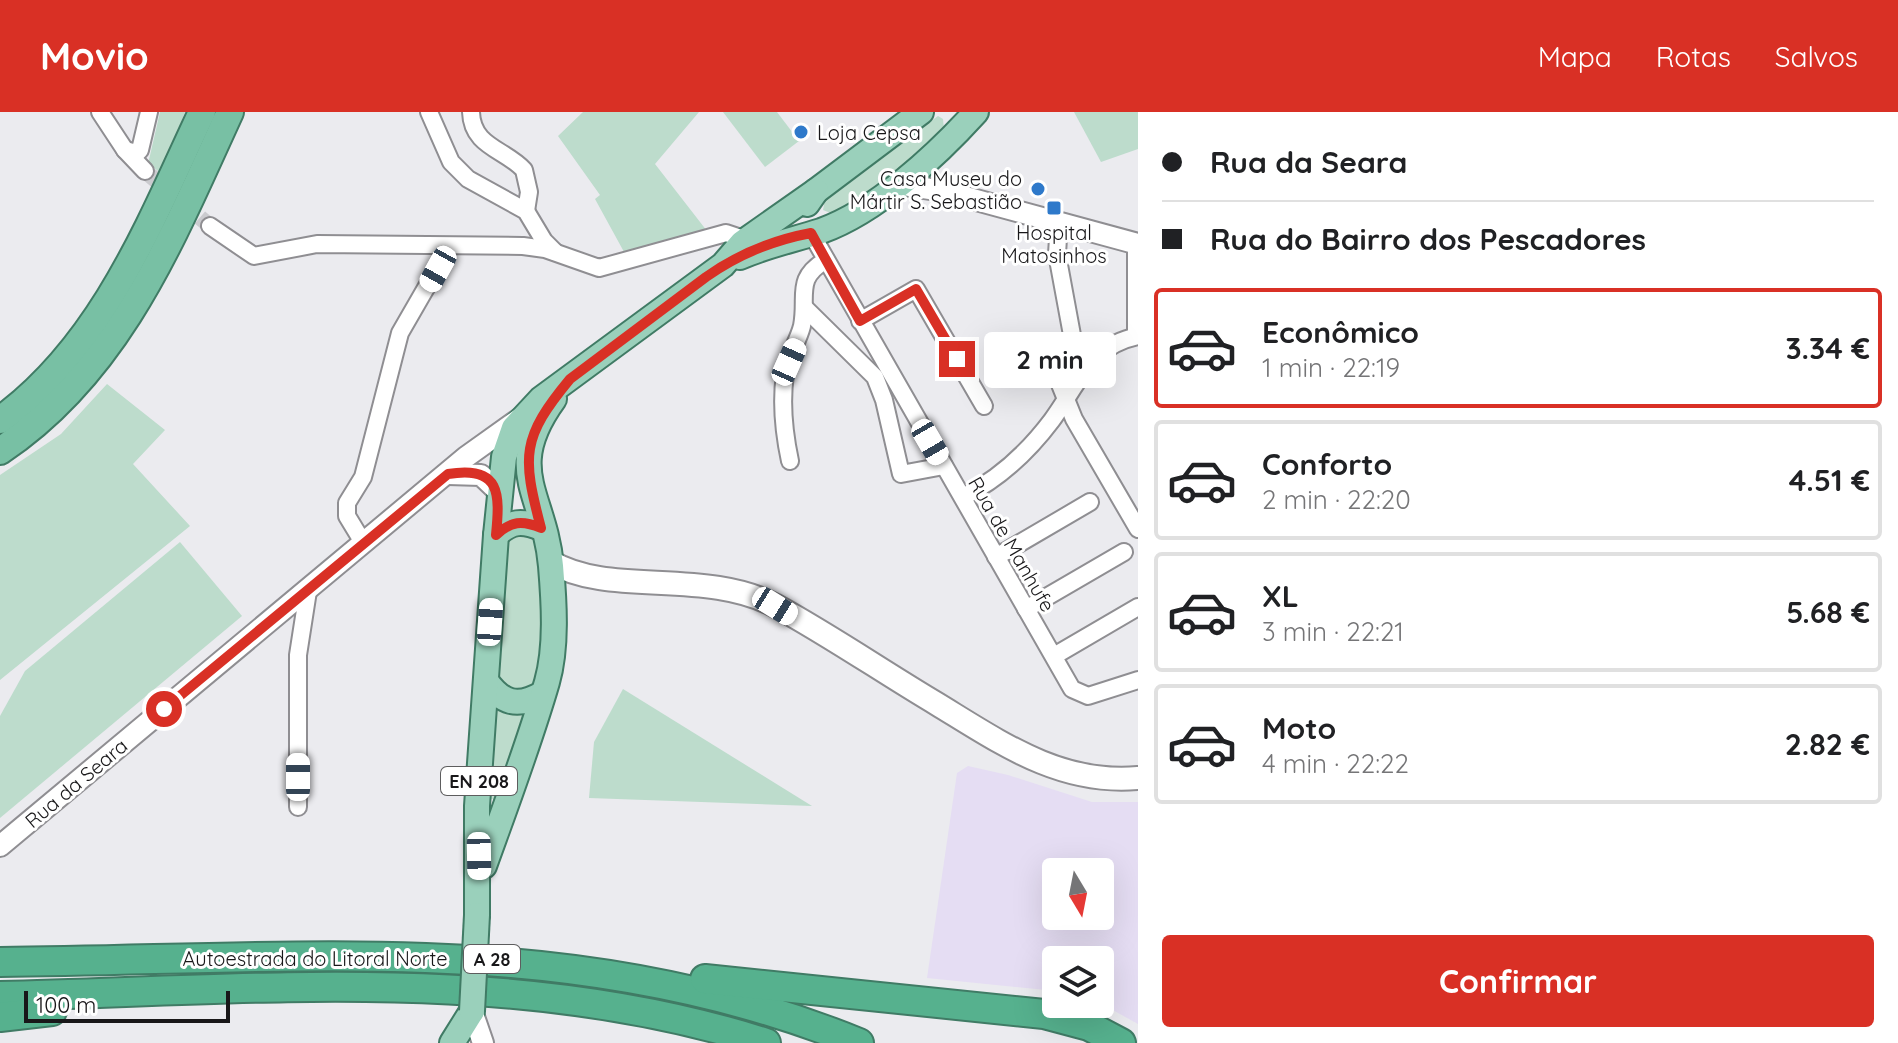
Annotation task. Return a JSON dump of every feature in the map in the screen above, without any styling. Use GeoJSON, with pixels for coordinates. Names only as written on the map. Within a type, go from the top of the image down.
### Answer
{"type":"FeatureCollection","features":[{"type":"Feature","properties":{"kind":"highway"},"geometry":{"type":"LineString","coordinates":[[0,420],[43,384],[103,309],[147,229],[202,112]]}},
{"type":"Feature","properties":{"kind":"highway"},"geometry":{"type":"LineString","coordinates":[[0,451],[27,433],[69,394],[120,330],[162,259],[230,112]]}},
{"type":"Feature","properties":{"kind":"highway","name":"Autoestrada do Litoral Norte"},"geometry":{"type":"LineString","coordinates":[[0,962],[400,955],[506,960],[640,979],[750,1006],[859,1043]]}},
{"type":"Feature","properties":{"kind":"highway"},"geometry":{"type":"LineString","coordinates":[[640,979],[672,974],[1035,1013],[1089,1026],[1121,1043]]}},
{"type":"Feature","properties":{"kind":"highway"},"geometry":{"type":"LineString","coordinates":[[0,1017],[324,988]]}},
{"type":"Feature","properties":{"kind":"highway","name":"Autoestrada do Litoral Norte"},"geometry":{"type":"LineString","coordinates":[[0,996],[324,988],[463,988],[554,997],[670,1017],[766,1043]]}},
{"type":"Feature","properties":{"kind":"main road"},"geometry":{"type":"LineString","coordinates":[[921,112],[816,191],[805,209],[811,233],[835,224],[897,184],[928,160],[955,124],[976,112]]}},
{"type":"Feature","properties":{"kind":"main road","name":"EN 208"},"geometry":{"type":"LineString","coordinates":[[723,265],[742,243],[816,191]]}},
{"type":"Feature","properties":{"kind":"main road","name":"EN 208"},"geometry":{"type":"LineString","coordinates":[[479,882],[547,680],[553,608],[551,562],[529,480],[530,442],[534,429],[570,379],[723,265],[766,245],[811,233]]}},
{"type":"Feature","properties":{"kind":"main road"},"geometry":{"type":"LineString","coordinates":[[522,416],[570,379]]}},
{"type":"Feature","properties":{"kind":"main road","name":"EN 208"},"geometry":{"type":"LineString","coordinates":[[479,882],[477,806],[496,535],[504,457],[522,416]]}},
{"type":"Feature","properties":{"kind":"main road"},"geometry":{"type":"LineString","coordinates":[[504,457],[519,464],[529,480]]}},
{"type":"Feature","properties":{"kind":"main road"},"geometry":{"type":"LineString","coordinates":[[496,535],[510,524],[522,522],[541,528]]}},
{"type":"Feature","properties":{"kind":"main road"},"geometry":{"type":"LineString","coordinates":[[551,562],[567,571],[600,577],[702,585],[762,599],[1021,755],[1076,775],[1138,778]]}},
{"type":"Feature","properties":{"kind":"main road"},"geometry":{"type":"LineString","coordinates":[[553,608],[559,597],[573,586],[600,577]]}},
{"type":"Feature","properties":{"kind":"main road"},"geometry":{"type":"LineString","coordinates":[[486,681],[494,692],[513,704],[542,694]]}},
{"type":"Feature","properties":{"kind":"main road"},"geometry":{"type":"LineString","coordinates":[[472,1043],[479,882]]}},
{"type":"Feature","properties":{"kind":"main road"},"geometry":{"type":"LineString","coordinates":[[452,1043],[472,1011]]}},
{"type":"Feature","properties":{"kind":"street"},"geometry":{"type":"LineString","coordinates":[[100,112],[125,150],[145,171]]}},
{"type":"Feature","properties":{"kind":"street"},"geometry":{"type":"LineString","coordinates":[[125,150],[137,153],[140,150],[149,112]]}},
{"type":"Feature","properties":{"kind":"street"},"geometry":{"type":"LineString","coordinates":[[429,112],[451,162],[468,179],[526,211],[544,241],[560,254]]}},
{"type":"Feature","properties":{"kind":"street"},"geometry":{"type":"LineString","coordinates":[[471,112],[472,122],[483,143],[524,170],[529,192],[526,211]]}},
{"type":"Feature","properties":{"kind":"street"},"geometry":{"type":"LineString","coordinates":[[928,160],[933,180],[943,191]]}},
{"type":"Feature","properties":{"kind":"street"},"geometry":{"type":"LineString","coordinates":[[897,184],[943,191],[1137,244],[1137,336],[1104,349],[1089,363],[1065,401],[1012,464],[963,497]]}},
{"type":"Feature","properties":{"kind":"street"},"geometry":{"type":"LineString","coordinates":[[1059,222],[1057,254],[1072,335],[1072,344],[1058,368],[1065,401],[1138,529]]}},
{"type":"Feature","properties":{"kind":"street"},"geometry":{"type":"LineString","coordinates":[[210,226],[245,253],[264,256],[317,244],[449,248],[523,246],[560,254],[599,268],[726,233],[738,237],[742,243]]}},
{"type":"Feature","properties":{"kind":"street","name":"Rua de Manhufe"},"geometry":{"type":"LineString","coordinates":[[811,233],[1072,689],[1081,696],[1138,680]]}},
{"type":"Feature","properties":{"kind":"street"},"geometry":{"type":"LineString","coordinates":[[364,544],[347,516],[347,503],[363,477],[400,333],[449,248]]}},
{"type":"Feature","properties":{"kind":"street"},"geometry":{"type":"LineString","coordinates":[[790,461],[784,429],[785,375],[802,326],[807,273],[826,260]]}},
{"type":"Feature","properties":{"kind":"street"},"geometry":{"type":"LineString","coordinates":[[860,321],[916,289],[984,406]]}},
{"type":"Feature","properties":{"kind":"street"},"geometry":{"type":"LineString","coordinates":[[804,307],[875,377],[884,400],[901,474],[944,466]]}},
{"type":"Feature","properties":{"kind":"street","name":"Rua da Seara"},"geometry":{"type":"LineString","coordinates":[[0,846],[466,457],[522,416]]}},
{"type":"Feature","properties":{"kind":"street"},"geometry":{"type":"LineString","coordinates":[[466,457],[482,454],[504,457]]}},
{"type":"Feature","properties":{"kind":"street"},"geometry":{"type":"LineString","coordinates":[[448,474],[481,475],[500,493]]}},
{"type":"Feature","properties":{"kind":"street"},"geometry":{"type":"LineString","coordinates":[[996,557],[1090,502]]}},
{"type":"Feature","properties":{"kind":"street"},"geometry":{"type":"LineString","coordinates":[[1026,609],[1124,552]]}},
{"type":"Feature","properties":{"kind":"street"},"geometry":{"type":"LineString","coordinates":[[298,807],[298,655],[308,591]]}},
{"type":"Feature","properties":{"kind":"street"},"geometry":{"type":"LineString","coordinates":[[1054,656],[1138,607]]}},
{"type":"Feature","properties":{"kind":"street"},"geometry":{"type":"LineString","coordinates":[[472,1011],[483,1043]]}},
{"type":"Feature","properties":{"kind":"shaded area"},"geometry":{"type":"Polygon","coordinates":[[[968,766],[1008,775],[1092,802],[1138,802],[1138,1024],[1114,1011],[1114,946],[1042,946],[1042,990],[927,978],[957,773],[968,766]]]}},
{"type":"Feature","properties":{"kind":"green space"},"geometry":{"type":"Polygon","coordinates":[[[160,112],[185,112],[161,173],[148,164],[160,112]]]}},
{"type":"Feature","properties":{"kind":"green space"},"geometry":{"type":"Polygon","coordinates":[[[583,112],[699,112],[655,164],[707,231],[629,261],[595,199],[600,195],[558,136],[583,112]]]}},
{"type":"Feature","properties":{"kind":"green space"},"geometry":{"type":"Polygon","coordinates":[[[723,112],[777,112],[799,141],[765,167],[723,112]]]}},
{"type":"Feature","properties":{"kind":"green space"},"geometry":{"type":"Polygon","coordinates":[[[1074,112],[1138,112],[1138,149],[1101,162],[1074,112]]]}},
{"type":"Feature","properties":{"kind":"green space"},"geometry":{"type":"Polygon","coordinates":[[[938,116],[943,119],[944,129],[897,171],[833,214],[823,210],[825,199],[938,116]]]}},
{"type":"Feature","properties":{"kind":"green space"},"geometry":{"type":"Polygon","coordinates":[[[107,384],[165,430],[133,464],[190,526],[0,680],[0,475],[61,434],[107,384]]]}},
{"type":"Feature","properties":{"kind":"green space"},"geometry":{"type":"Polygon","coordinates":[[[510,532],[530,532],[538,545],[543,562],[546,603],[540,680],[536,687],[514,694],[496,678],[502,540],[510,532]]]}},
{"type":"Feature","properties":{"kind":"green space"},"geometry":{"type":"Polygon","coordinates":[[[180,542],[242,616],[0,818],[0,716],[25,671],[180,542]]]}},
{"type":"Feature","properties":{"kind":"green space"},"geometry":{"type":"Polygon","coordinates":[[[623,689],[812,806],[589,798],[594,742],[623,689]]]}},
{"type":"Feature","properties":{"kind":"green space"},"geometry":{"type":"Polygon","coordinates":[[[491,698],[529,706],[497,800],[484,798],[491,698]]]}},
{"type":"Feature","properties":{"kind":"tunnel"},"geometry":{"type":"LineString","coordinates":[[145,171],[210,226]]}},
{"type":"Feature","properties":{"kind":"place","name":"Loja Cepsa"},"geometry":{"type":"Point","coordinates":[801,132]}},
{"type":"Feature","properties":{"kind":"place","name":"Casa Museu do Mártir S. Sebastião"},"geometry":{"type":"Point","coordinates":[1038,189]}},
{"type":"Feature","properties":{"kind":"place","name":"Hospital Matosinhos"},"geometry":{"type":"Point","coordinates":[1054,208]}},
{"type":"Feature","properties":{"kind":"route"},"geometry":{"type":"LineString","coordinates":[[164,709],[448,474],[475,473],[495,485],[500,493],[496,535],[510,524],[522,522],[541,528],[529,480],[530,442],[540,418],[556,396],[570,379],[706,277],[723,265],[766,245],[811,233],[860,321],[916,289],[957,359]]}}]}
